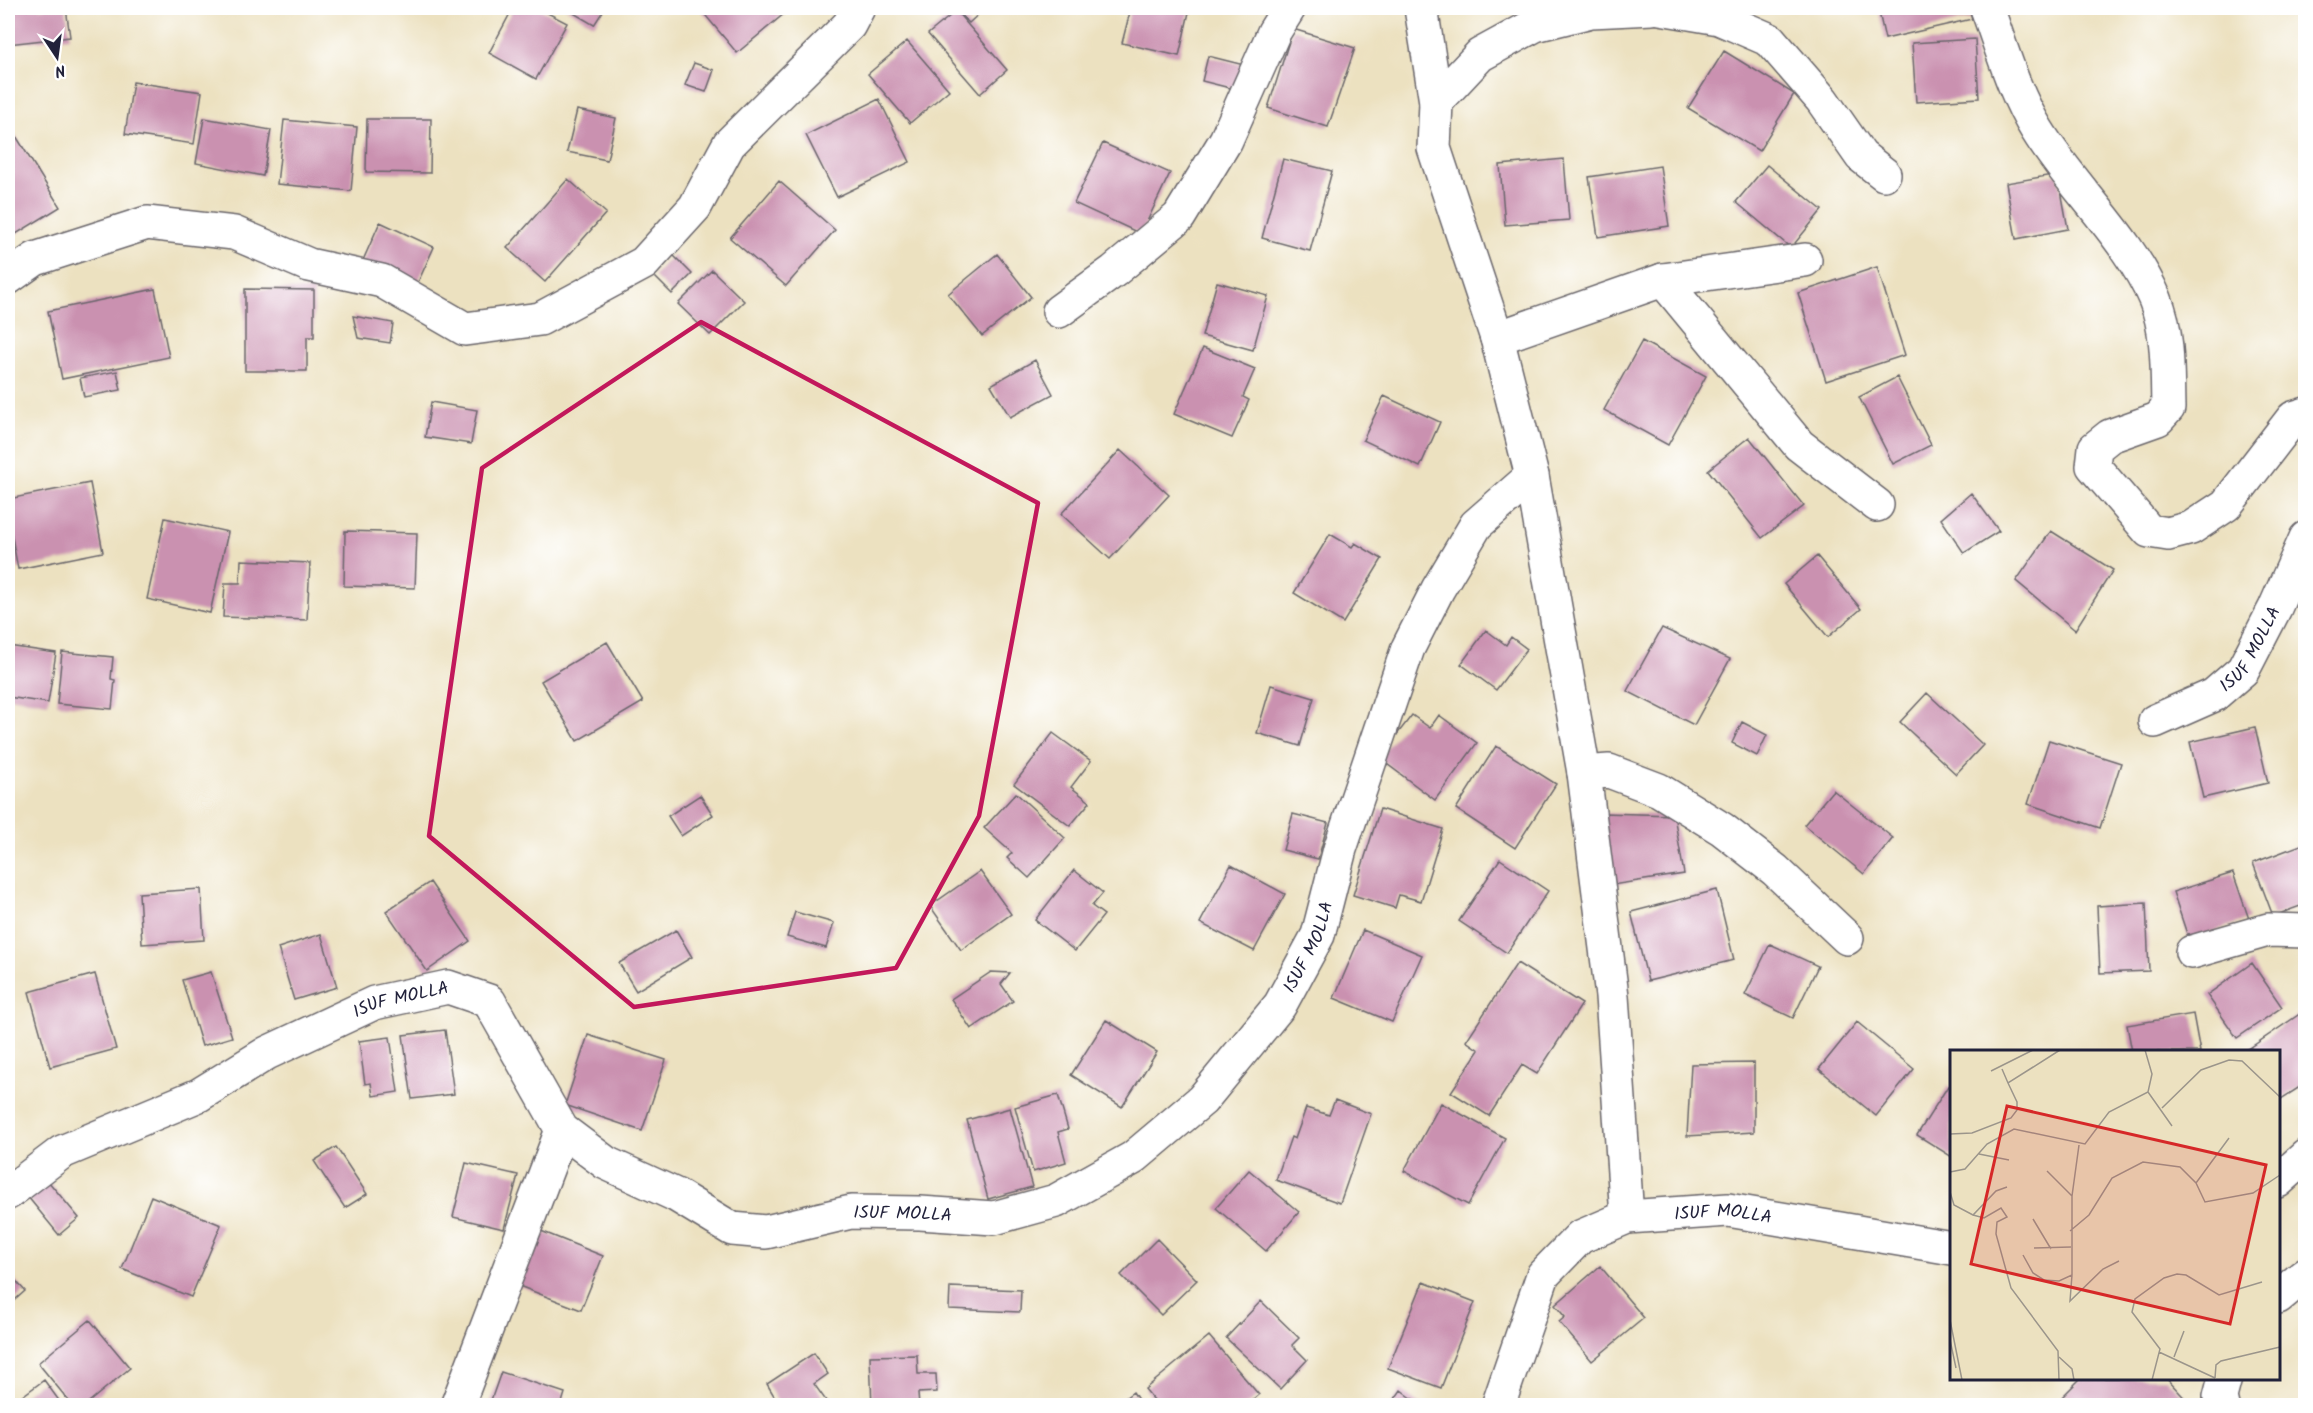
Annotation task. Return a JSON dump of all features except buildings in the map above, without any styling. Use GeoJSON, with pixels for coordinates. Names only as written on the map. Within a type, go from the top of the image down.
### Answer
{"type":"FeatureCollection","features":[{"type":"Feature","properties":{"kind":"street"},"geometry":{"type":"LineString","coordinates":[[8,278],[35,260],[147,223],[234,233],[309,265],[382,281],[465,329],[540,319],[644,263],[695,207],[729,144],[849,25],[858,8]]}},
{"type":"Feature","properties":{"kind":"street"},"geometry":{"type":"LineString","coordinates":[[1059,311],[1114,272],[1179,217],[1226,140],[1274,32],[1289,8]]}},
{"type":"Feature","properties":{"kind":"street"},"geometry":{"type":"LineString","coordinates":[[1421,8],[1437,102],[1434,148],[1497,338],[1532,476],[1584,773],[1612,996],[1627,1217]]}},
{"type":"Feature","properties":{"kind":"street"},"geometry":{"type":"LineString","coordinates":[[1437,102],[1480,55],[1535,25],[1591,11],[1652,8]]}},
{"type":"Feature","properties":{"kind":"street"},"geometry":{"type":"LineString","coordinates":[[1660,8],[1719,18],[1770,40],[1822,100],[1861,156],[1884,174]]}},
{"type":"Feature","properties":{"kind":"street"},"geometry":{"type":"LineString","coordinates":[[1987,8],[2014,85],[2037,130],[2139,269],[2156,301],[2166,342],[2168,408],[2158,419],[2110,436],[2095,448],[2093,466],[2149,531],[2168,534],[2191,528],[2226,505],[2293,418],[2306,414]]}},
{"type":"Feature","properties":{"kind":"street"},"geometry":{"type":"LineString","coordinates":[[1497,338],[1663,280],[1805,260]]}},
{"type":"Feature","properties":{"kind":"street"},"geometry":{"type":"LineString","coordinates":[[1663,280],[1799,445],[1877,505]]}},
{"type":"Feature","properties":{"kind":"street","name":"ISUF MOLLA"},"geometry":{"type":"LineString","coordinates":[[8,1193],[62,1152],[199,1095],[267,1053],[363,1008],[374,1003],[448,987],[489,1001],[562,1130],[606,1163],[676,1196],[732,1229],[766,1232],[851,1212],[920,1212],[994,1218],[1056,1202],[1133,1158],[1202,1100],[1280,1005],[1318,935],[1340,849],[1408,648],[1438,589],[1476,525],[1532,476]]}},
{"type":"Feature","properties":{"kind":"street","name":"ISUF MOLLA"},"geometry":{"type":"LineString","coordinates":[[2155,721],[2214,694],[2243,670],[2275,608],[2306,538]]}},
{"type":"Feature","properties":{"kind":"street"},"geometry":{"type":"LineString","coordinates":[[1584,773],[1609,771],[1659,790],[1713,824],[1775,870],[1846,938]]}},
{"type":"Feature","properties":{"kind":"street"},"geometry":{"type":"LineString","coordinates":[[2192,952],[2268,930],[2306,931]]}},
{"type":"Feature","properties":{"kind":"street"},"geometry":{"type":"LineString","coordinates":[[457,1406],[562,1130]]}},
{"type":"Feature","properties":{"kind":"street"},"geometry":{"type":"LineString","coordinates":[[2280,1179],[2306,1156]]}},
{"type":"Feature","properties":{"kind":"street","name":"ISUF MOLLA"},"geometry":{"type":"LineString","coordinates":[[1498,1406],[1543,1275],[1580,1237],[1627,1217],[1728,1210],[1950,1248]]}},
{"type":"Feature","properties":{"kind":"street"},"geometry":{"type":"LineString","coordinates":[[2280,1295],[2306,1274]]}},
{"type":"Feature","properties":{"kind":"street"},"geometry":{"type":"LineString","coordinates":[[2222,1406],[2220,1397],[2224,1380]]}},
{"type":"Feature","properties":{"kind":"highlighted area"},"geometry":{"type":"Polygon","coordinates":[[[701,322],[1038,503],[979,816],[896,968],[634,1007],[429,836],[482,468],[701,322]]]}}]}
